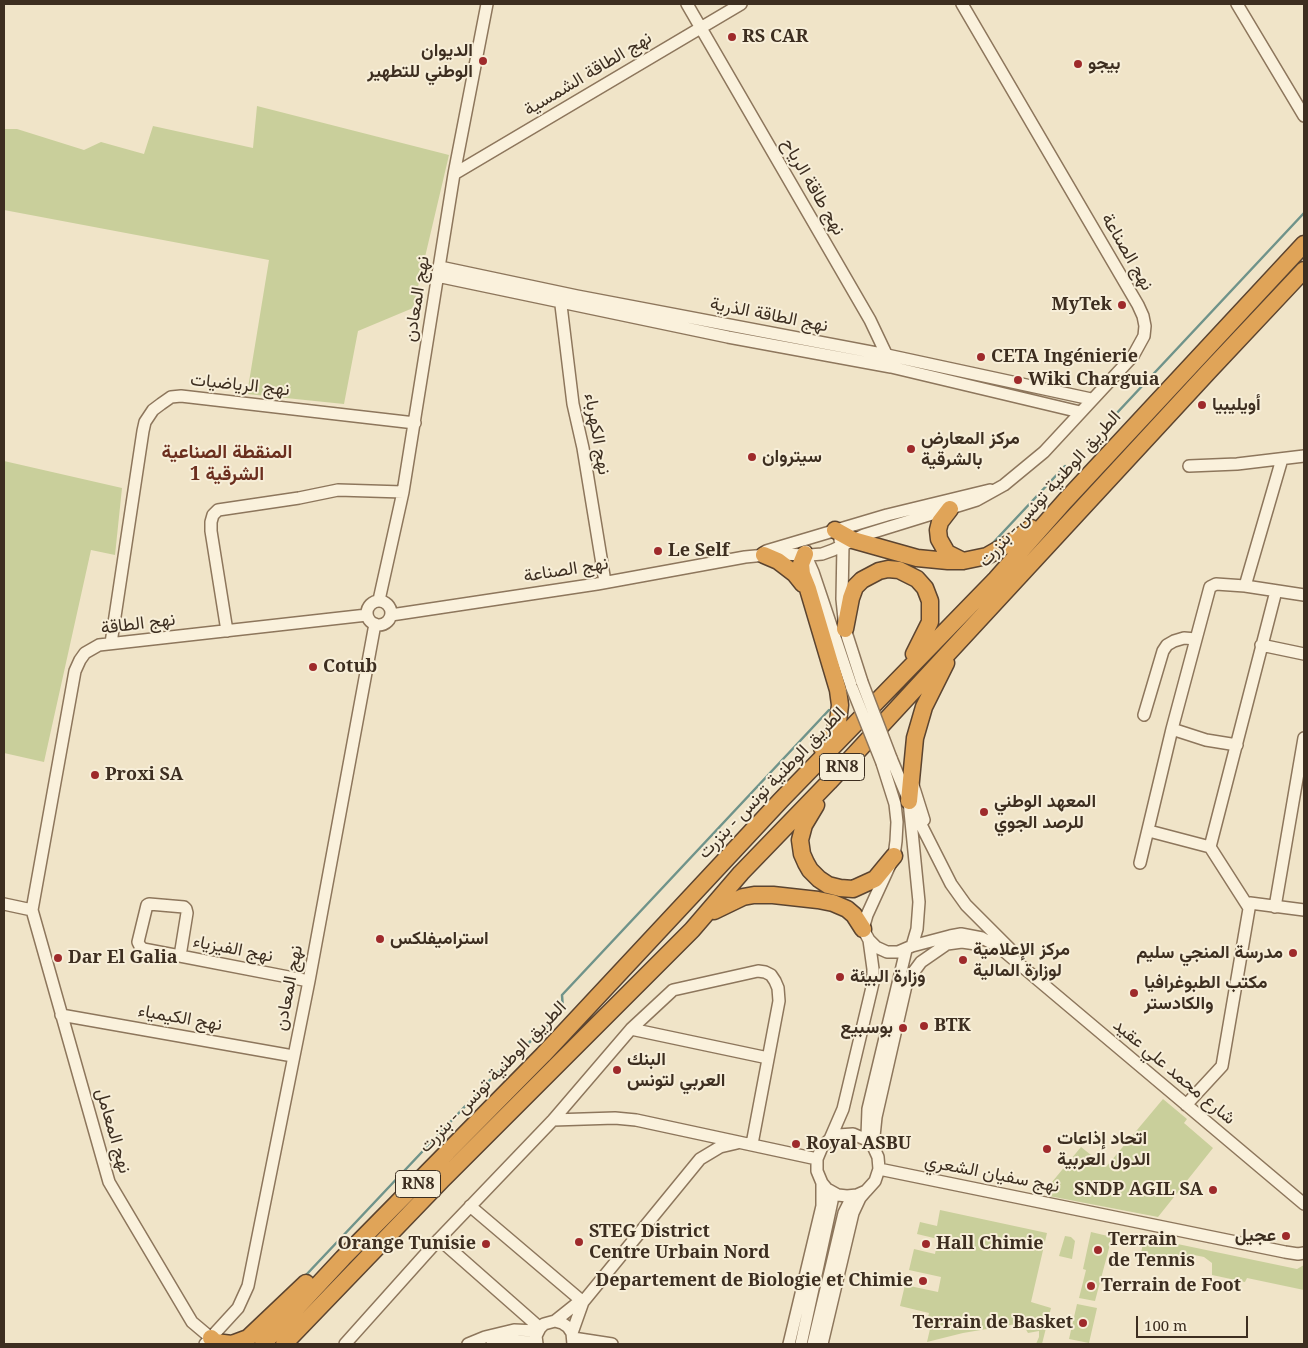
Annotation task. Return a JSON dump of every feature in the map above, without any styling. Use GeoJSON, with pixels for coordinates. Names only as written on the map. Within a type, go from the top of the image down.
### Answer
{"type":"FeatureCollection","features":[{"type":"Feature","properties":{"kind":"highway","name":"الطريق الوطنية تونس - بنزرت"},"geometry":{"type":"LineString","coordinates":[[263,1344],[343,1258],[549,1049],[781,800],[807,776],[895,682],[996,579],[1065,501],[1304,244]]}},
{"type":"Feature","properties":{"kind":"highway","name":"الطريق الوطنية تونس - بنزرت"},"geometry":{"type":"LineString","coordinates":[[284,1344],[442,1180],[692,930],[742,873],[829,782],[1304,270]]}},
{"type":"Feature","properties":{"kind":"highway"},"geometry":{"type":"LineString","coordinates":[[831,531],[848,543],[917,558],[963,561],[986,556],[997,551],[1015,540],[1065,501]]}},
{"type":"Feature","properties":{"kind":"highway"},"geometry":{"type":"LineString","coordinates":[[950,509],[940,522],[938,530],[939,539],[947,553],[963,561]]}},
{"type":"Feature","properties":{"kind":"highway"},"geometry":{"type":"LineString","coordinates":[[781,800],[832,735],[839,716],[838,690],[801,568],[805,554]]}},
{"type":"Feature","properties":{"kind":"highway"},"geometry":{"type":"LineString","coordinates":[[764,555],[778,561],[795,574],[808,590]]}},
{"type":"Feature","properties":{"kind":"highway"},"geometry":{"type":"LineString","coordinates":[[845,629],[851,598],[855,587],[862,580],[878,571],[888,569],[899,570],[917,579],[925,588],[930,601],[930,622],[917,649],[895,682]]}},
{"type":"Feature","properties":{"kind":"highway"},"geometry":{"type":"LineString","coordinates":[[909,801],[915,738],[924,707],[952,649]]}},
{"type":"Feature","properties":{"kind":"highway"},"geometry":{"type":"LineString","coordinates":[[829,782],[804,825],[800,840],[802,854],[810,870],[828,885],[853,889],[875,879],[894,856]]}},
{"type":"Feature","properties":{"kind":"highway"},"geometry":{"type":"LineString","coordinates":[[692,930],[716,908],[743,897],[773,895],[833,903],[850,912],[866,934]]}},
{"type":"Feature","properties":{"kind":"highway","name":"RN8"},"geometry":{"type":"LineString","coordinates":[[298,1344],[356,1280],[371,1255]]}},
{"type":"Feature","properties":{"kind":"highway"},"geometry":{"type":"LineString","coordinates":[[208,1341],[232,1344],[248,1338],[310,1279],[328,1265],[343,1258]]}},
{"type":"Feature","properties":{"kind":"street","name":"نهج المعادن"},"geometry":{"type":"LineString","coordinates":[[379,600],[403,492],[454,174],[487,4]]}},
{"type":"Feature","properties":{"kind":"street","name":"نهج طاقة الرياح"},"geometry":{"type":"LineString","coordinates":[[687,4],[860,302],[889,361]]}},
{"type":"Feature","properties":{"kind":"street","name":"نهج الطاقة الشمسية"},"geometry":{"type":"LineString","coordinates":[[454,174],[741,4]]}},
{"type":"Feature","properties":{"kind":"street","name":"نهج الصناعة"},"geometry":{"type":"LineString","coordinates":[[391,615],[605,582],[745,557],[822,554],[888,526],[977,500],[1019,473],[1044,452],[1133,356],[1140,347],[1145,326],[1138,305],[962,4]]}},
{"type":"Feature","properties":{"kind":"street"},"geometry":{"type":"LineString","coordinates":[[1238,4],[1304,116]]}},
{"type":"Feature","properties":{"kind":"street","name":"نهج الطاقة الذرية"},"geometry":{"type":"LineString","coordinates":[[439,271],[560,298],[1092,400]]}},
{"type":"Feature","properties":{"kind":"street","name":"نهج الكهرباء"},"geometry":{"type":"LineString","coordinates":[[560,298],[573,404],[583,448],[605,582]]}},
{"type":"Feature","properties":{"kind":"street","name":"نهج الطاقة الذرية"},"geometry":{"type":"LineString","coordinates":[[889,361],[1080,412]]}},
{"type":"Feature","properties":{"kind":"street","name":"نهج الرياضيات"},"geometry":{"type":"LineString","coordinates":[[112,643],[143,431],[145,422],[153,410],[161,404],[171,397],[181,396],[415,423]]}},
{"type":"Feature","properties":{"kind":"street"},"geometry":{"type":"LineString","coordinates":[[1189,466],[1237,464],[1304,456]]}},
{"type":"Feature","properties":{"kind":"street"},"geometry":{"type":"LineString","coordinates":[[1245,586],[1282,459]]}},
{"type":"Feature","properties":{"kind":"street","name":"نهج الصناعة"},"geometry":{"type":"LineString","coordinates":[[745,557],[887,514],[971,493],[996,489]]}},
{"type":"Feature","properties":{"kind":"street"},"geometry":{"type":"LineString","coordinates":[[227,631],[211,530],[213,515],[218,510],[338,490],[403,492]]}},
{"type":"Feature","properties":{"kind":"street"},"geometry":{"type":"LineString","coordinates":[[813,537],[805,554],[886,760],[951,884],[966,905],[1016,955],[1022,966]]}},
{"type":"Feature","properties":{"kind":"street"},"geometry":{"type":"LineString","coordinates":[[848,543],[842,599],[845,629],[857,685]]}},
{"type":"Feature","properties":{"kind":"street"},"geometry":{"type":"LineString","coordinates":[[1140,863],[1172,729],[1210,587],[1216,584],[1245,586],[1304,595]]}},
{"type":"Feature","properties":{"kind":"street"},"geometry":{"type":"LineString","coordinates":[[1210,847],[1276,590]]}},
{"type":"Feature","properties":{"kind":"street"},"geometry":{"type":"LineString","coordinates":[[379,600],[390,606],[391,615],[388,621],[383,624],[375,624],[368,619],[367,615],[370,605],[379,600]]}},
{"type":"Feature","properties":{"kind":"street","name":"نهج الطاقة"},"geometry":{"type":"LineString","coordinates":[[32,910],[76,671],[80,660],[92,648],[99,644],[367,615]]}},
{"type":"Feature","properties":{"kind":"street","name":"نهج المعادن"},"geometry":{"type":"LineString","coordinates":[[208,1341],[238,1308],[248,1286],[309,981],[375,624]]}},
{"type":"Feature","properties":{"kind":"street"},"geometry":{"type":"LineString","coordinates":[[1144,715],[1163,651],[1167,645],[1184,638],[1196,638]]}},
{"type":"Feature","properties":{"kind":"street"},"geometry":{"type":"LineString","coordinates":[[1262,645],[1304,654]]}},
{"type":"Feature","properties":{"kind":"street"},"geometry":{"type":"LineString","coordinates":[[1172,729],[1206,740],[1237,745]]}},
{"type":"Feature","properties":{"kind":"street"},"geometry":{"type":"LineString","coordinates":[[1275,907],[1304,738]]}},
{"type":"Feature","properties":{"kind":"street"},"geometry":{"type":"LineString","coordinates":[[801,1344],[832,1201],[817,1171],[817,1159],[822,1148],[834,1137],[844,1109],[873,983],[872,957],[866,934],[867,915],[894,856],[897,822],[886,760]]}},
{"type":"Feature","properties":{"kind":"street"},"geometry":{"type":"LineString","coordinates":[[911,776],[936,857]]}},
{"type":"Feature","properties":{"kind":"street"},"geometry":{"type":"LineString","coordinates":[[813,1344],[844,1212],[850,1201],[875,1181],[879,1169],[878,1157],[870,1143],[868,1108],[909,948],[918,929],[919,902],[909,801]]}},
{"type":"Feature","properties":{"kind":"street"},"geometry":{"type":"LineString","coordinates":[[1148,831],[1210,847],[1249,908]]}},
{"type":"Feature","properties":{"kind":"street"},"geometry":{"type":"LineString","coordinates":[[1186,1105],[1222,1066],[1250,903],[1304,910]]}},
{"type":"Feature","properties":{"kind":"street"},"geometry":{"type":"LineString","coordinates":[[4,904],[32,910]]}},
{"type":"Feature","properties":{"kind":"street","name":"نهج الفيزياء"},"geometry":{"type":"LineString","coordinates":[[180,956],[186,909],[184,907],[147,905],[138,942],[143,949],[309,981]]}},
{"type":"Feature","properties":{"kind":"street","name":"نهج المعامل"},"geometry":{"type":"LineString","coordinates":[[32,910],[113,1190],[192,1322],[208,1341]]}},
{"type":"Feature","properties":{"kind":"street"},"geometry":{"type":"LineString","coordinates":[[866,934],[876,947],[887,952],[898,952],[961,934],[982,938],[999,947],[1022,966]]}},
{"type":"Feature","properties":{"kind":"street"},"geometry":{"type":"LineString","coordinates":[[870,1143],[905,985],[911,974],[930,954],[948,944],[962,942],[979,945],[1008,956]]}},
{"type":"Feature","properties":{"kind":"street","name":"شارع محمد علي عقيد"},"geometry":{"type":"LineString","coordinates":[[1022,966],[1304,1204]]}},
{"type":"Feature","properties":{"kind":"street"},"geometry":{"type":"LineString","coordinates":[[345,1344],[470,1206],[553,1120],[631,1029],[673,990],[758,971],[771,975],[778,988],[779,1001],[752,1144]]}},
{"type":"Feature","properties":{"kind":"street","name":"نهج الكيمياء"},"geometry":{"type":"LineString","coordinates":[[62,1015],[293,1056]]}},
{"type":"Feature","properties":{"kind":"street"},"geometry":{"type":"LineString","coordinates":[[631,1029],[768,1058]]}},
{"type":"Feature","properties":{"kind":"street"},"geometry":{"type":"LineString","coordinates":[[553,1120],[615,1118],[636,1120],[817,1159]]}},
{"type":"Feature","properties":{"kind":"street"},"geometry":{"type":"LineString","coordinates":[[834,1137],[853,1134],[870,1143]]}},
{"type":"Feature","properties":{"kind":"street"},"geometry":{"type":"LineString","coordinates":[[573,1338],[583,1302],[700,1159],[720,1147],[740,1142]]}},
{"type":"Feature","properties":{"kind":"street","name":"نهج سفيان الشعري"},"geometry":{"type":"LineString","coordinates":[[879,1169],[1284,1252],[1304,1253]]}},
{"type":"Feature","properties":{"kind":"street"},"geometry":{"type":"LineString","coordinates":[[826,1186],[838,1194],[847,1196],[861,1193]]}},
{"type":"Feature","properties":{"kind":"street"},"geometry":{"type":"LineString","coordinates":[[789,1344],[826,1186]]}},
{"type":"Feature","properties":{"kind":"street"},"geometry":{"type":"LineString","coordinates":[[822,1344],[854,1213],[861,1193]]}},
{"type":"Feature","properties":{"kind":"street"},"geometry":{"type":"LineString","coordinates":[[470,1206],[583,1302]]}},
{"type":"Feature","properties":{"kind":"street"},"geometry":{"type":"LineString","coordinates":[[439,1240],[538,1336]]}},
{"type":"Feature","properties":{"kind":"street"},"geometry":{"type":"LineString","coordinates":[[538,1336],[544,1324],[555,1321],[575,1305],[583,1302]]}},
{"type":"Feature","properties":{"kind":"street"},"geometry":{"type":"LineString","coordinates":[[555,1321],[568,1327],[573,1338]]}},
{"type":"Feature","properties":{"kind":"street"},"geometry":{"type":"LineString","coordinates":[[468,1344],[485,1337],[514,1330],[538,1336]]}},
{"type":"Feature","properties":{"kind":"street"},"geometry":{"type":"LineString","coordinates":[[492,1344],[538,1336]]}},
{"type":"Feature","properties":{"kind":"street"},"geometry":{"type":"LineString","coordinates":[[573,1338],[612,1344]]}},
{"type":"Feature","properties":{"kind":"green space"},"geometry":{"type":"Polygon","coordinates":[[[257,106],[449,155],[413,308],[358,331],[344,404],[247,394],[269,260],[4,210],[4,129],[17,129],[84,150],[101,142],[144,154],[153,126],[253,148],[257,106]]]}},
{"type":"Feature","properties":{"kind":"green space"},"geometry":{"type":"Polygon","coordinates":[[[4,461],[122,488],[115,555],[91,550],[44,762],[4,753],[4,461]]]}},
{"type":"Feature","properties":{"kind":"green space"},"geometry":{"type":"Polygon","coordinates":[[[1163,1099],[1187,1119],[1184,1123],[1213,1148],[1158,1217],[1049,1196],[1052,1182],[1081,1147],[1106,1167],[1163,1099]]]}},
{"type":"Feature","properties":{"kind":"green space"},"geometry":{"type":"Polygon","coordinates":[[[940,1210],[1047,1233],[1031,1302],[1051,1308],[1042,1344],[1036,1344],[1039,1331],[1028,1333],[1022,1323],[963,1333],[927,1342],[930,1329],[926,1327],[929,1313],[900,1306],[905,1285],[938,1292],[941,1277],[909,1270],[914,1249],[935,1254],[938,1239],[917,1234],[920,1222],[937,1226],[940,1210]]]}},
{"type":"Feature","properties":{"kind":"green space","name":"Terrain de Tennis"},"geometry":{"type":"Polygon","coordinates":[[[1091,1232],[1112,1237],[1095,1301],[1079,1298],[1086,1270],[1083,1269],[1091,1232]]]}},
{"type":"Feature","properties":{"kind":"green space"},"geometry":{"type":"Polygon","coordinates":[[[1065,1236],[1071,1237],[1075,1241],[1072,1259],[1059,1256],[1065,1236]]]}},
{"type":"Feature","properties":{"kind":"green space"},"geometry":{"type":"Polygon","coordinates":[[[1144,1237],[1297,1269],[1304,1265],[1304,1290],[1247,1278],[1245,1282],[1212,1275],[1212,1263],[1204,1257],[1194,1255],[1184,1257],[1179,1267],[1140,1259],[1144,1237]]]}},
{"type":"Feature","properties":{"kind":"green space","name":"Terrain de Basket"},"geometry":{"type":"Polygon","coordinates":[[[1077,1304],[1097,1308],[1089,1343],[1069,1339],[1077,1304]]]}},
{"type":"Feature","properties":{"kind":"waterway"},"geometry":{"type":"LineString","coordinates":[[1115,415],[1304,213]]}},
{"type":"Feature","properties":{"kind":"waterway"},"geometry":{"type":"LineString","coordinates":[[991,545],[1065,466]]}},
{"type":"Feature","properties":{"kind":"waterway"},"geometry":{"type":"LineString","coordinates":[[306,1275],[487,1083],[563,1010],[562,995],[829,710]]}},
{"type":"Feature","properties":{"kind":"place","name":"RS CAR"},"geometry":{"type":"Point","coordinates":[732,37]}},
{"type":"Feature","properties":{"kind":"place","name":"الديوان الوطني للتطهير"},"geometry":{"type":"Point","coordinates":[483,61]}},
{"type":"Feature","properties":{"kind":"place","name":"بيجو"},"geometry":{"type":"Point","coordinates":[1078,64]}},
{"type":"Feature","properties":{"kind":"place","name":"MyTek"},"geometry":{"type":"Point","coordinates":[1122,305]}},
{"type":"Feature","properties":{"kind":"place","name":"CETA Ingénierie"},"geometry":{"type":"Point","coordinates":[981,357]}},
{"type":"Feature","properties":{"kind":"place","name":"Wiki Charguia"},"geometry":{"type":"Point","coordinates":[1018,380]}},
{"type":"Feature","properties":{"kind":"place","name":"أويليبيا"},"geometry":{"type":"Point","coordinates":[1202,405]}},
{"type":"Feature","properties":{"kind":"place","name":"مركز المعارض بالشرقية"},"geometry":{"type":"Point","coordinates":[911,449]}},
{"type":"Feature","properties":{"kind":"place","name":"سيتروان"},"geometry":{"type":"Point","coordinates":[752,457]}},
{"type":"Feature","properties":{"kind":"place","name":"Le Self"},"geometry":{"type":"Point","coordinates":[658,551]}},
{"type":"Feature","properties":{"kind":"place","name":"Cotub"},"geometry":{"type":"Point","coordinates":[313,667]}},
{"type":"Feature","properties":{"kind":"place","name":"Proxi SA"},"geometry":{"type":"Point","coordinates":[95,775]}},
{"type":"Feature","properties":{"kind":"place","name":"المعهد الوطني للرصد الجوي"},"geometry":{"type":"Point","coordinates":[984,812]}},
{"type":"Feature","properties":{"kind":"place","name":"استراميفلكس"},"geometry":{"type":"Point","coordinates":[380,939]}},
{"type":"Feature","properties":{"kind":"place","name":"مدرسة المنجي سليم"},"geometry":{"type":"Point","coordinates":[1293,953]}},
{"type":"Feature","properties":{"kind":"place","name":"Dar El Galia"},"geometry":{"type":"Point","coordinates":[58,958]}},
{"type":"Feature","properties":{"kind":"place","name":"مركز الإعلامية لوزارة المالية"},"geometry":{"type":"Point","coordinates":[963,960]}},
{"type":"Feature","properties":{"kind":"place","name":"وزارة البيئة"},"geometry":{"type":"Point","coordinates":[840,977]}},
{"type":"Feature","properties":{"kind":"place","name":"مكتب الطبوغرافيا والكادستر"},"geometry":{"type":"Point","coordinates":[1134,993]}},
{"type":"Feature","properties":{"kind":"place","name":"BTK"},"geometry":{"type":"Point","coordinates":[924,1026]}},
{"type":"Feature","properties":{"kind":"place","name":"بوسبيع"},"geometry":{"type":"Point","coordinates":[903,1028]}},
{"type":"Feature","properties":{"kind":"place","name":"البنك العربي لتونس"},"geometry":{"type":"Point","coordinates":[617,1070]}},
{"type":"Feature","properties":{"kind":"place","name":"Royal ASBU"},"geometry":{"type":"Point","coordinates":[796,1144]}},
{"type":"Feature","properties":{"kind":"place","name":"اتحاد إذاعات الدول العربية"},"geometry":{"type":"Point","coordinates":[1047,1149]}},
{"type":"Feature","properties":{"kind":"place","name":"SNDP AGIL SA"},"geometry":{"type":"Point","coordinates":[1213,1190]}},
{"type":"Feature","properties":{"kind":"place","name":"عجيل"},"geometry":{"type":"Point","coordinates":[1286,1236]}},
{"type":"Feature","properties":{"kind":"place","name":"STEG District Centre Urbain Nord"},"geometry":{"type":"Point","coordinates":[579,1242]}},
{"type":"Feature","properties":{"kind":"place","name":"Orange Tunisie"},"geometry":{"type":"Point","coordinates":[486,1244]}},
{"type":"Feature","properties":{"kind":"place","name":"Hall Chimie"},"geometry":{"type":"Point","coordinates":[926,1244]}},
{"type":"Feature","properties":{"kind":"place","name":"Terrain de Tennis"},"geometry":{"type":"Point","coordinates":[1098,1250]}},
{"type":"Feature","properties":{"kind":"place","name":"Departement de Biologie et Chimie"},"geometry":{"type":"Point","coordinates":[923,1281]}},
{"type":"Feature","properties":{"kind":"place","name":"Terrain de Foot"},"geometry":{"type":"Point","coordinates":[1091,1286]}},
{"type":"Feature","properties":{"kind":"place","name":"Terrain de Basket"},"geometry":{"type":"Point","coordinates":[1083,1323]}},
{"type":"Feature","properties":{"kind":"district","name":"المنقطة الصناعية الشرقية 1"},"geometry":{"type":"Point","coordinates":[227,464]}}]}
